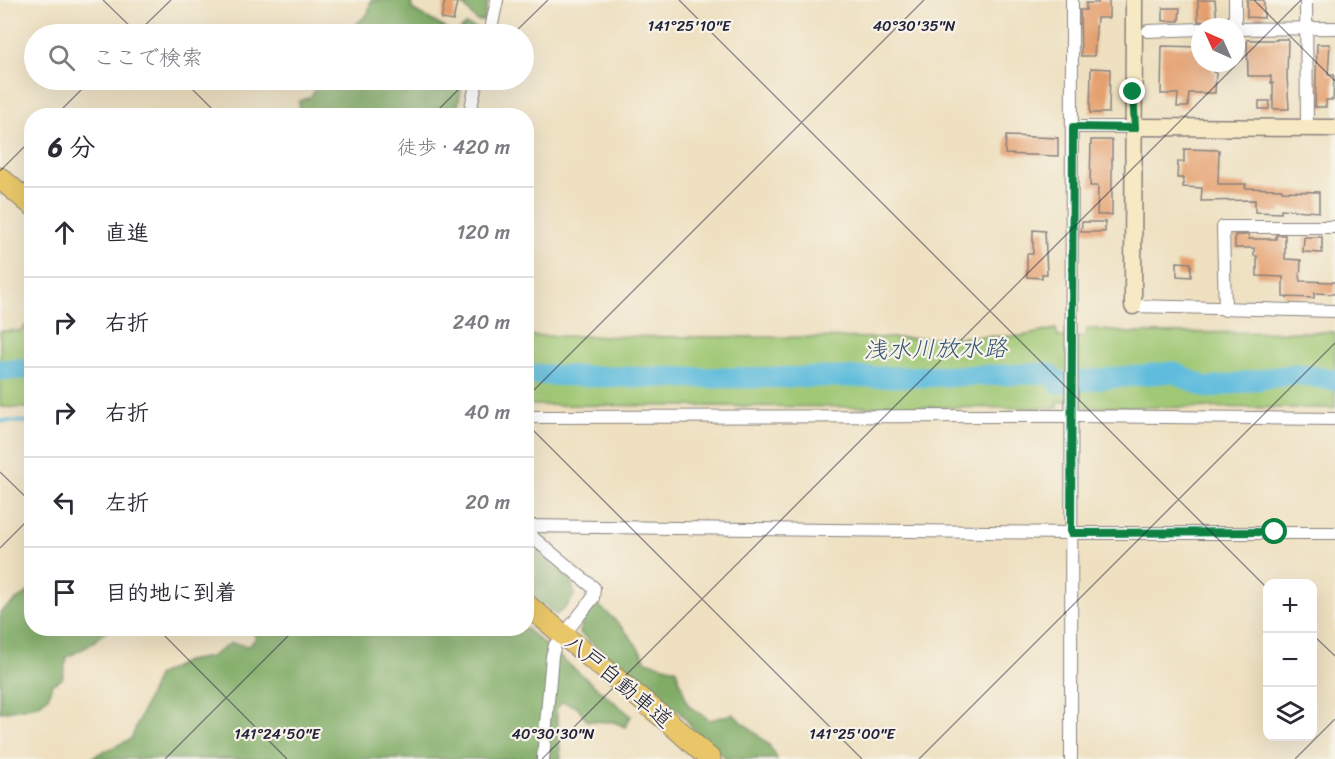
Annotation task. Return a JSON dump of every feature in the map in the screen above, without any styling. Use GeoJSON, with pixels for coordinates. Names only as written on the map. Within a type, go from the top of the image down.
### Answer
{"type":"FeatureCollection","features":[{"type":"Feature","properties":{"kind":"highway"},"geometry":{"type":"LineString","coordinates":[[0,178],[24,198]]}},
{"type":"Feature","properties":{"kind":"highway"},"geometry":{"type":"LineString","coordinates":[[0,189],[24,209]]}},
{"type":"Feature","properties":{"kind":"highway","name":"八戸自動車道"},"geometry":{"type":"LineString","coordinates":[[534,611],[710,759]]}},
{"type":"Feature","properties":{"kind":"highway","name":"八戸自動車道"},"geometry":{"type":"LineString","coordinates":[[534,622],[697,759]]}},
{"type":"Feature","properties":{"kind":"street"},"geometry":{"type":"LineString","coordinates":[[492,24],[496,0]]}},
{"type":"Feature","properties":{"kind":"street"},"geometry":{"type":"LineString","coordinates":[[1071,759],[1072,0]]}},
{"type":"Feature","properties":{"kind":"street"},"geometry":{"type":"LineString","coordinates":[[1134,0],[1133,306],[1335,311]]}},
{"type":"Feature","properties":{"kind":"street"},"geometry":{"type":"LineString","coordinates":[[1235,0],[1236,18]]}},
{"type":"Feature","properties":{"kind":"street"},"geometry":{"type":"LineString","coordinates":[[1306,0],[1307,128]]}},
{"type":"Feature","properties":{"kind":"street"},"geometry":{"type":"LineString","coordinates":[[1245,28],[1335,28]]}},
{"type":"Feature","properties":{"kind":"street"},"geometry":{"type":"LineString","coordinates":[[1148,31],[1191,29]]}},
{"type":"Feature","properties":{"kind":"street"},"geometry":{"type":"LineString","coordinates":[[471,108],[475,90]]}},
{"type":"Feature","properties":{"kind":"street"},"geometry":{"type":"LineString","coordinates":[[1073,127],[1335,128]]}},
{"type":"Feature","properties":{"kind":"street"},"geometry":{"type":"LineString","coordinates":[[1225,310],[1223,227],[1335,226]]}},
{"type":"Feature","properties":{"kind":"street"},"geometry":{"type":"LineString","coordinates":[[534,417],[1073,416],[1335,419]]}},
{"type":"Feature","properties":{"kind":"street"},"geometry":{"type":"LineString","coordinates":[[534,526],[1071,533],[1335,532]]}},
{"type":"Feature","properties":{"kind":"street"},"geometry":{"type":"LineString","coordinates":[[534,539],[594,588],[593,598],[570,627]]}},
{"type":"Feature","properties":{"kind":"street"},"geometry":{"type":"LineString","coordinates":[[543,759],[552,656],[555,645]]}},
{"type":"Feature","properties":{"kind":"green space"},"geometry":{"type":"Polygon","coordinates":[[[371,0],[411,0],[412,9],[438,24],[356,24],[368,14],[371,0]]]}},
{"type":"Feature","properties":{"kind":"green space"},"geometry":{"type":"Polygon","coordinates":[[[459,0],[488,0],[484,21],[477,21],[459,0]]]}},
{"type":"Feature","properties":{"kind":"green space"},"geometry":{"type":"Polygon","coordinates":[[[315,90],[461,90],[457,108],[299,108],[299,101],[311,97],[315,90]]]}},
{"type":"Feature","properties":{"kind":"green space"},"geometry":{"type":"Polygon","coordinates":[[[24,327],[24,408],[0,407],[0,331],[20,331],[24,327]]]}},
{"type":"Feature","properties":{"kind":"green space"},"geometry":{"type":"Polygon","coordinates":[[[1087,328],[1130,333],[1335,332],[1335,408],[1082,407],[1081,400],[1058,402],[1058,408],[534,405],[534,336],[917,338],[1022,336],[1056,329],[1058,337],[1086,337],[1087,328]]]}},
{"type":"Feature","properties":{"kind":"green space"},"geometry":{"type":"Polygon","coordinates":[[[534,549],[570,580],[575,594],[567,606],[556,615],[534,595],[534,549]]]}},
{"type":"Feature","properties":{"kind":"green space"},"geometry":{"type":"Polygon","coordinates":[[[24,595],[24,636],[100,636],[88,646],[67,657],[62,679],[52,684],[48,697],[38,705],[0,712],[0,612],[24,595]]]}},
{"type":"Feature","properties":{"kind":"green space"},"geometry":{"type":"Polygon","coordinates":[[[597,604],[624,630],[646,661],[676,669],[688,705],[710,720],[733,714],[769,745],[777,759],[727,759],[697,733],[679,711],[659,700],[646,684],[625,672],[580,633],[584,617],[597,604]]]}},
{"type":"Feature","properties":{"kind":"green space"},"geometry":{"type":"Polygon","coordinates":[[[255,636],[534,636],[631,716],[625,727],[614,722],[587,721],[578,707],[562,702],[556,709],[561,759],[92,759],[131,739],[157,676],[186,661],[210,657],[231,643],[249,646],[256,638],[255,636]]]}},
{"type":"Feature","properties":{"kind":"building"},"geometry":{"type":"Polygon","coordinates":[[[445,0],[457,3],[453,21],[441,19],[445,0]]]}},
{"type":"Feature","properties":{"kind":"building"},"geometry":{"type":"Polygon","coordinates":[[[1098,0],[1109,0],[1109,18],[1097,18],[1094,56],[1081,56],[1080,10],[1086,10],[1086,3],[1098,3],[1098,0]]]}},
{"type":"Feature","properties":{"kind":"building"},"geometry":{"type":"Polygon","coordinates":[[[1198,0],[1215,0],[1217,18],[1198,18],[1198,0]]]}},
{"type":"Feature","properties":{"kind":"building"},"geometry":{"type":"Polygon","coordinates":[[[1247,0],[1264,0],[1264,18],[1247,17],[1247,0]]]}},
{"type":"Feature","properties":{"kind":"building"},"geometry":{"type":"Polygon","coordinates":[[[1163,8],[1180,8],[1179,21],[1163,21],[1163,8]]]}},
{"type":"Feature","properties":{"kind":"building"},"geometry":{"type":"Polygon","coordinates":[[[1288,39],[1289,109],[1273,109],[1271,76],[1248,76],[1247,40],[1288,39]]]}},
{"type":"Feature","properties":{"kind":"building"},"geometry":{"type":"Polygon","coordinates":[[[1317,44],[1330,44],[1328,75],[1334,75],[1333,100],[1326,100],[1326,107],[1315,107],[1317,44]]]}},
{"type":"Feature","properties":{"kind":"building"},"geometry":{"type":"Polygon","coordinates":[[[1162,46],[1191,47],[1191,72],[1216,72],[1215,93],[1189,93],[1188,107],[1177,107],[1178,94],[1161,94],[1162,46]]]}},
{"type":"Feature","properties":{"kind":"building"},"geometry":{"type":"Polygon","coordinates":[[[1091,68],[1110,69],[1109,113],[1090,113],[1091,68]]]}},
{"type":"Feature","properties":{"kind":"building"},"geometry":{"type":"Polygon","coordinates":[[[1259,101],[1270,101],[1269,109],[1259,109],[1259,101]]]}},
{"type":"Feature","properties":{"kind":"building"},"geometry":{"type":"Polygon","coordinates":[[[1006,136],[1058,138],[1058,156],[1005,154],[1006,136]]]}},
{"type":"Feature","properties":{"kind":"building"},"geometry":{"type":"Polygon","coordinates":[[[1091,140],[1112,140],[1112,215],[1097,215],[1098,186],[1090,186],[1091,140]]]}},
{"type":"Feature","properties":{"kind":"building"},"geometry":{"type":"Polygon","coordinates":[[[1184,149],[1219,150],[1218,184],[1246,184],[1245,188],[1319,192],[1319,212],[1281,209],[1281,213],[1255,212],[1255,200],[1201,201],[1202,188],[1183,187],[1183,178],[1177,178],[1178,162],[1184,162],[1184,149]]]}},
{"type":"Feature","properties":{"kind":"building"},"geometry":{"type":"Polygon","coordinates":[[[1082,222],[1105,222],[1105,232],[1081,232],[1082,222]]]}},
{"type":"Feature","properties":{"kind":"building"},"geometry":{"type":"Polygon","coordinates":[[[1033,230],[1045,231],[1047,274],[1042,274],[1042,278],[1027,277],[1027,254],[1033,254],[1033,230]]]}},
{"type":"Feature","properties":{"kind":"building"},"geometry":{"type":"Polygon","coordinates":[[[1235,235],[1249,235],[1249,239],[1276,239],[1276,235],[1285,235],[1285,259],[1301,260],[1300,281],[1335,282],[1335,294],[1314,293],[1314,298],[1283,297],[1283,277],[1257,276],[1257,256],[1254,256],[1254,248],[1235,248],[1235,235]]]}},
{"type":"Feature","properties":{"kind":"building"},"geometry":{"type":"Polygon","coordinates":[[[1304,237],[1322,237],[1322,253],[1303,252],[1304,237]]]}},
{"type":"Feature","properties":{"kind":"building"},"geometry":{"type":"Polygon","coordinates":[[[1177,262],[1191,263],[1191,277],[1177,276],[1177,262]]]}},
{"type":"Feature","properties":{"kind":"waterway","name":"浅水川放水路"},"geometry":{"type":"LineString","coordinates":[[0,370],[24,369]]}},
{"type":"Feature","properties":{"kind":"waterway","name":"浅水川放水路"},"geometry":{"type":"LineString","coordinates":[[534,374],[713,378],[936,377],[1048,373],[1059,383],[1173,372],[1207,388],[1295,374],[1335,380]]}},
{"type":"Feature","properties":{"kind":"waterway"},"geometry":{"type":"LineString","coordinates":[[0,421],[24,422]]}},
{"type":"Feature","properties":{"kind":"route"},"geometry":{"type":"LineString","coordinates":[[1133,92],[1135,128],[1073,127],[1071,533],[1275,532]]}}]}
